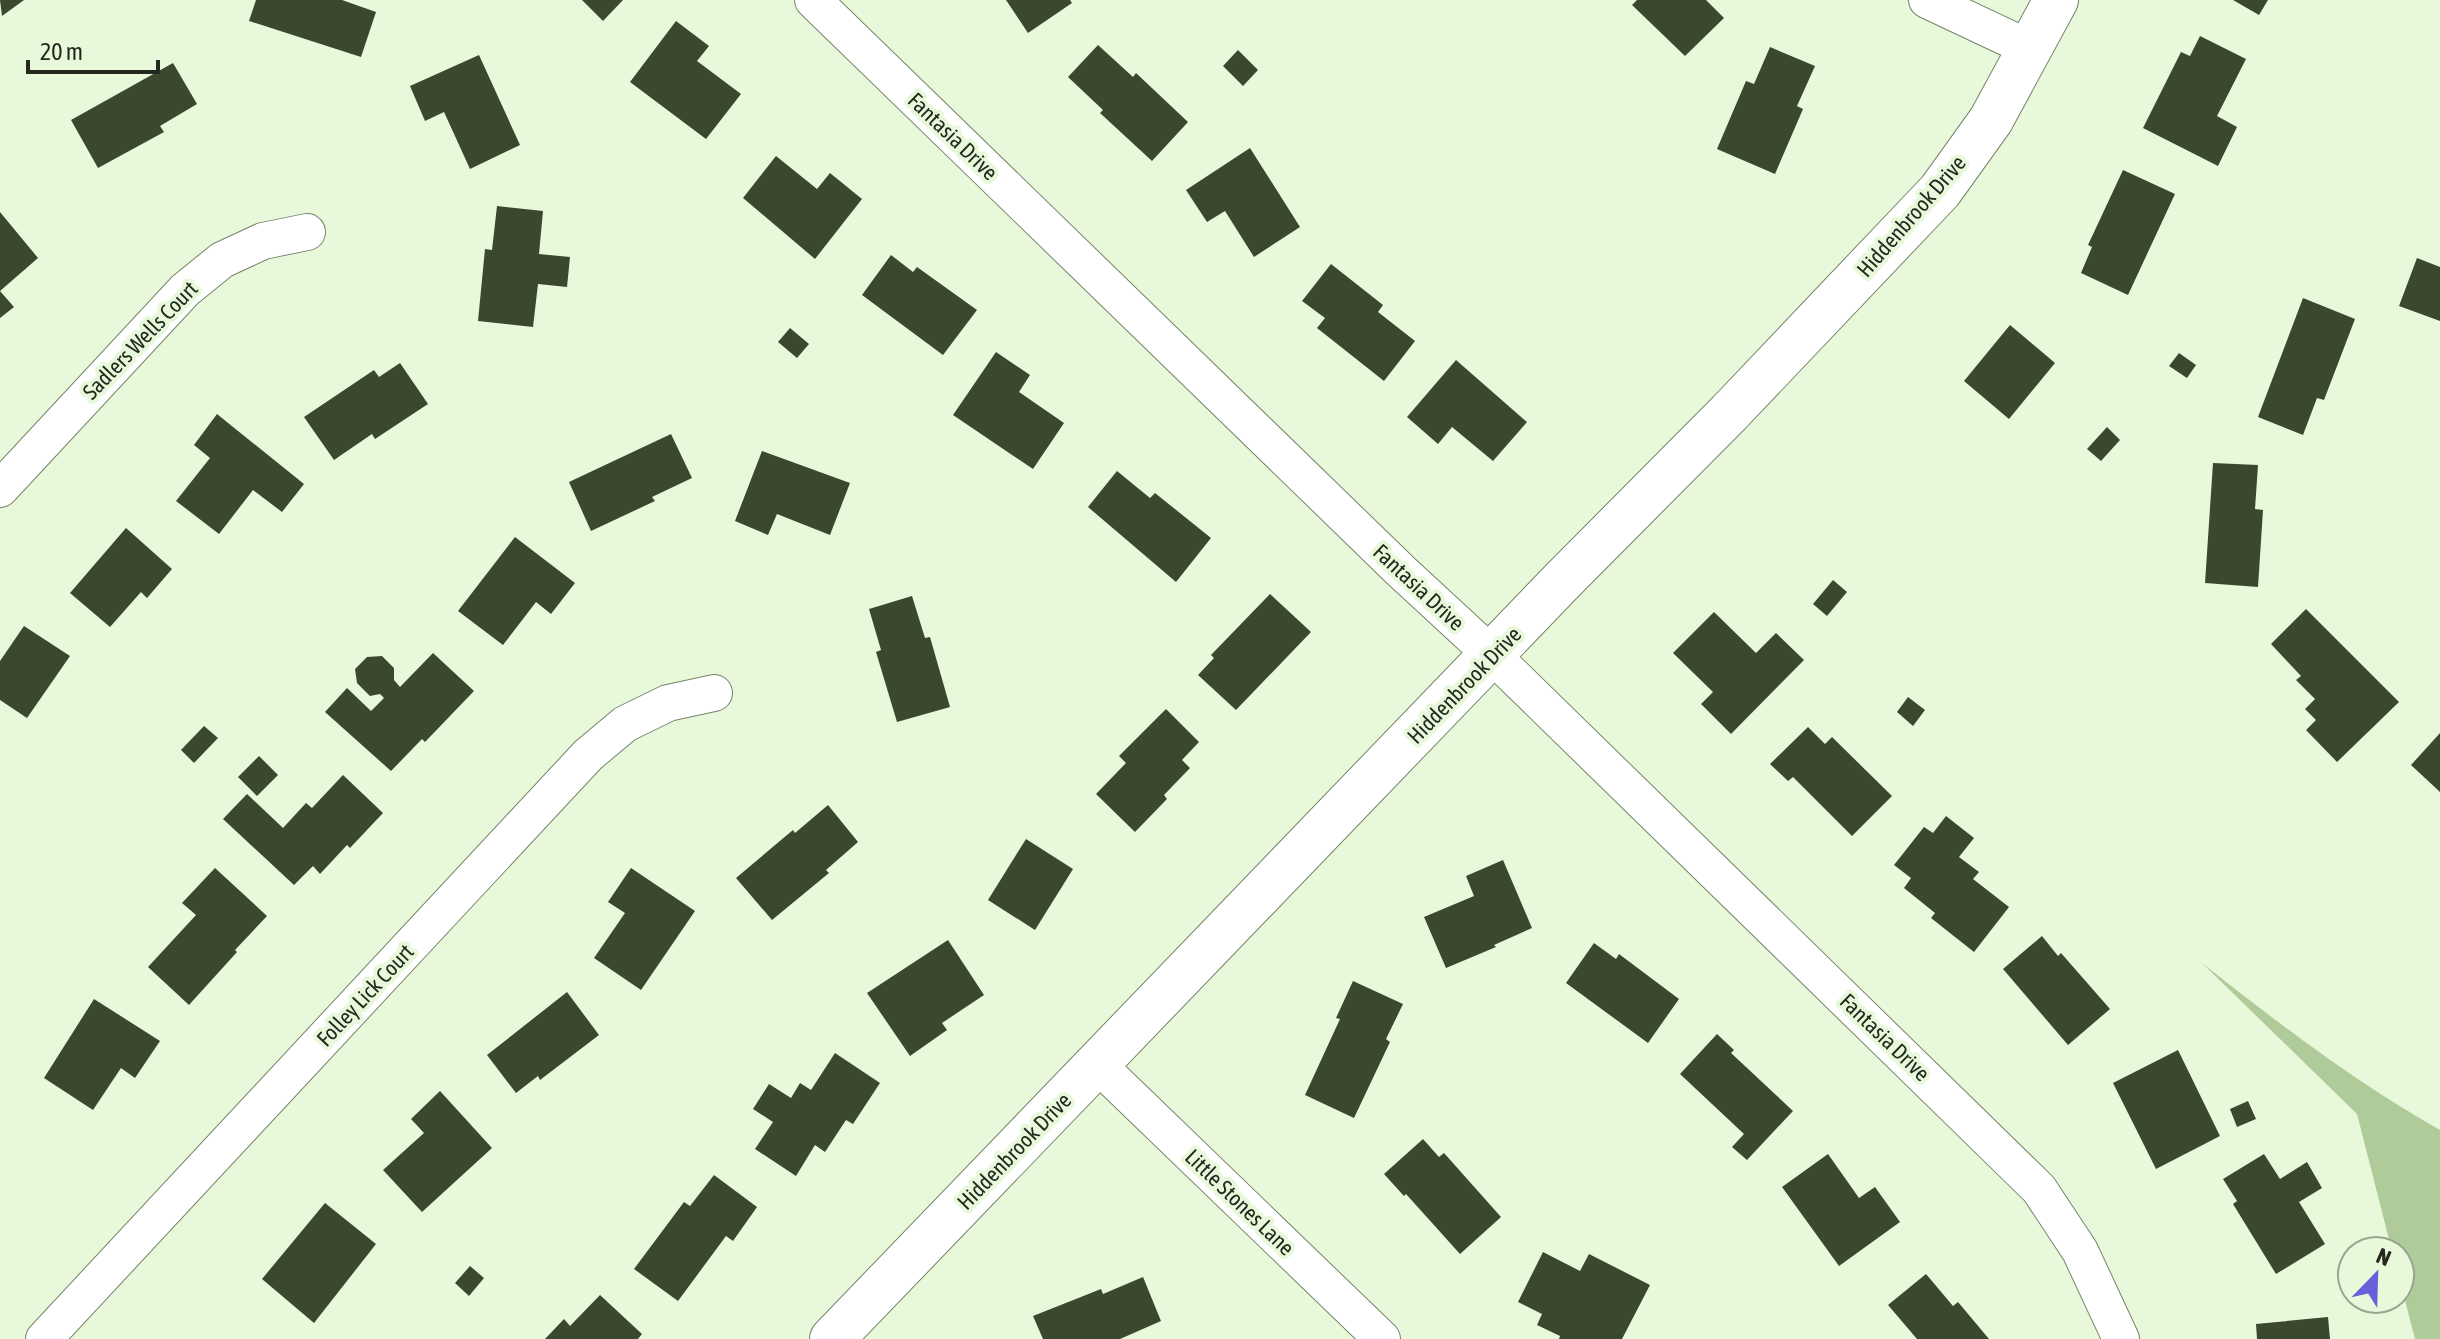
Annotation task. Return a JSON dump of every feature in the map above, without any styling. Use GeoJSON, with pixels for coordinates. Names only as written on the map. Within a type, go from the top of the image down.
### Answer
{"type":"FeatureCollection","features":[{"type":"Feature","properties":{"kind":"street","name":"Fantasia Drive"},"geometry":{"type":"LineString","coordinates":[[813,0],[1401,571],[1493,656],[2039,1189],[2080,1251],[2121,1339]]}},
{"type":"Feature","properties":{"kind":"street"},"geometry":{"type":"LineString","coordinates":[[1927,0],[2031,49]]}},
{"type":"Feature","properties":{"kind":"street","name":"Hiddenbrook Drive"},"geometry":{"type":"LineString","coordinates":[[832,1339],[1940,191],[1991,120],[2056,0]]}},
{"type":"Feature","properties":{"kind":"street","name":"Sadlers Wells Court"},"geometry":{"type":"LineString","coordinates":[[0,489],[185,290],[222,260],[263,241],[307,232]]}},
{"type":"Feature","properties":{"kind":"street","name":"Folley Lick Court"},"geometry":{"type":"LineString","coordinates":[[44,1339],[588,755],[625,724],[653,710],[668,703],[714,693]]}},
{"type":"Feature","properties":{"kind":"street","name":"Little Stones Lane"},"geometry":{"type":"LineString","coordinates":[[1098,1065],[1382,1339]]}},
{"type":"Feature","properties":{"kind":"green space"},"geometry":{"type":"Polygon","coordinates":[[[2202,963],[2347,1072],[2440,1130],[2440,1339],[2415,1339],[2409,1315],[2416,1315],[2416,1235],[2388,1235],[2357,1114],[2202,963]]]}},
{"type":"Feature","properties":{"kind":"building"},"geometry":{"type":"Polygon","coordinates":[[[0,0],[24,0],[2,16],[0,0]]]}},
{"type":"Feature","properties":{"kind":"building"},"geometry":{"type":"Polygon","coordinates":[[[256,0],[342,0],[376,12],[361,57],[249,21],[256,0]]]}},
{"type":"Feature","properties":{"kind":"building"},"geometry":{"type":"Polygon","coordinates":[[[582,0],[623,0],[603,21],[582,0]]]}},
{"type":"Feature","properties":{"kind":"building"},"geometry":{"type":"Polygon","coordinates":[[[1006,0],[1070,0],[1072,3],[1028,33],[1006,0]]]}},
{"type":"Feature","properties":{"kind":"building"},"geometry":{"type":"Polygon","coordinates":[[[1637,0],[1706,0],[1724,18],[1685,56],[1632,5],[1637,0]]]}},
{"type":"Feature","properties":{"kind":"building"},"geometry":{"type":"Polygon","coordinates":[[[2233,0],[2268,0],[2259,15],[2233,0]]]}},
{"type":"Feature","properties":{"kind":"building"},"geometry":{"type":"Polygon","coordinates":[[[676,21],[709,46],[697,61],[741,94],[706,139],[630,82],[676,21]]]}},
{"type":"Feature","properties":{"kind":"building"},"geometry":{"type":"Polygon","coordinates":[[[2200,36],[2246,59],[2217,116],[2237,127],[2218,166],[2143,128],[2181,52],[2190,56],[2200,36]]]}},
{"type":"Feature","properties":{"kind":"building"},"geometry":{"type":"Polygon","coordinates":[[[1098,45],[1133,77],[1136,73],[1188,122],[1152,161],[1100,113],[1103,110],[1068,77],[1098,45]]]}},
{"type":"Feature","properties":{"kind":"building"},"geometry":{"type":"Polygon","coordinates":[[[1770,47],[1815,66],[1797,106],[1803,109],[1775,174],[1717,149],[1746,81],[1754,84],[1770,47]]]}},
{"type":"Feature","properties":{"kind":"building"},"geometry":{"type":"Polygon","coordinates":[[[1238,50],[1258,70],[1243,86],[1223,66],[1238,50]]]}},
{"type":"Feature","properties":{"kind":"building"},"geometry":{"type":"Polygon","coordinates":[[[479,55],[520,145],[470,169],[444,112],[425,121],[410,86],[479,55]]]}},
{"type":"Feature","properties":{"kind":"building"},"geometry":{"type":"Polygon","coordinates":[[[173,63],[197,104],[160,126],[164,132],[98,168],[71,120],[173,63]]]}},
{"type":"Feature","properties":{"kind":"building"},"geometry":{"type":"Polygon","coordinates":[[[1250,148],[1300,227],[1254,257],[1225,211],[1207,222],[1186,190],[1250,148]]]}},
{"type":"Feature","properties":{"kind":"building"},"geometry":{"type":"Polygon","coordinates":[[[776,156],[817,189],[830,173],[862,199],[815,259],[743,198],[776,156]]]}},
{"type":"Feature","properties":{"kind":"building"},"geometry":{"type":"Polygon","coordinates":[[[2123,170],[2175,194],[2128,295],[2081,273],[2092,247],[2088,245],[2123,170]]]}},
{"type":"Feature","properties":{"kind":"building"},"geometry":{"type":"Polygon","coordinates":[[[497,206],[543,211],[539,254],[570,257],[567,287],[538,284],[533,327],[478,321],[485,249],[492,250],[497,206]]]}},
{"type":"Feature","properties":{"kind":"building"},"geometry":{"type":"Polygon","coordinates":[[[0,212],[38,258],[0,291],[0,212]]]}},
{"type":"Feature","properties":{"kind":"building"},"geometry":{"type":"Polygon","coordinates":[[[891,255],[913,272],[917,267],[977,310],[943,355],[862,295],[891,255]]]}},
{"type":"Feature","properties":{"kind":"building"},"geometry":{"type":"Polygon","coordinates":[[[2417,258],[2440,267],[2440,321],[2399,306],[2417,258]]]}},
{"type":"Feature","properties":{"kind":"building"},"geometry":{"type":"Polygon","coordinates":[[[1331,264],[1383,305],[1378,312],[1415,341],[1384,381],[1317,328],[1325,318],[1302,301],[1331,264]]]}},
{"type":"Feature","properties":{"kind":"building"},"geometry":{"type":"Polygon","coordinates":[[[0,291],[14,307],[0,318],[0,291]]]}},
{"type":"Feature","properties":{"kind":"building"},"geometry":{"type":"Polygon","coordinates":[[[2303,298],[2355,319],[2324,400],[2317,398],[2303,435],[2258,417],[2303,298]]]}},
{"type":"Feature","properties":{"kind":"building"},"geometry":{"type":"Polygon","coordinates":[[[2010,325],[2055,363],[2009,419],[1964,381],[2010,325]]]}},
{"type":"Feature","properties":{"kind":"building"},"geometry":{"type":"Polygon","coordinates":[[[790,328],[809,344],[797,358],[778,342],[790,328]]]}},
{"type":"Feature","properties":{"kind":"building"},"geometry":{"type":"Polygon","coordinates":[[[996,352],[1030,375],[1019,392],[1064,423],[1033,469],[953,415],[996,352]]]}},
{"type":"Feature","properties":{"kind":"building"},"geometry":{"type":"Polygon","coordinates":[[[2179,353],[2196,365],[2187,378],[2169,366],[2179,353]]]}},
{"type":"Feature","properties":{"kind":"building"},"geometry":{"type":"Polygon","coordinates":[[[1456,360],[1527,422],[1493,461],[1452,427],[1438,444],[1407,417],[1456,360]]]}},
{"type":"Feature","properties":{"kind":"building"},"geometry":{"type":"Polygon","coordinates":[[[400,363],[428,404],[375,439],[372,434],[334,460],[304,417],[374,370],[379,377],[400,363]]]}},
{"type":"Feature","properties":{"kind":"building"},"geometry":{"type":"Polygon","coordinates":[[[217,414],[304,484],[282,512],[253,490],[219,534],[176,501],[210,458],[194,445],[217,414]]]}},
{"type":"Feature","properties":{"kind":"building"},"geometry":{"type":"Polygon","coordinates":[[[2107,427],[2120,440],[2101,461],[2087,449],[2107,427]]]}},
{"type":"Feature","properties":{"kind":"building"},"geometry":{"type":"Polygon","coordinates":[[[671,434],[692,478],[652,497],[655,501],[591,531],[569,482],[671,434]]]}},
{"type":"Feature","properties":{"kind":"building"},"geometry":{"type":"Polygon","coordinates":[[[762,451],[850,483],[830,535],[777,514],[768,535],[735,521],[762,451]]]}},
{"type":"Feature","properties":{"kind":"building"},"geometry":{"type":"Polygon","coordinates":[[[2213,463],[2258,465],[2255,509],[2263,510],[2258,587],[2205,583],[2213,463]]]}},
{"type":"Feature","properties":{"kind":"building"},"geometry":{"type":"Polygon","coordinates":[[[1117,471],[1150,498],[1155,493],[1211,538],[1176,582],[1088,507],[1117,471]]]}},
{"type":"Feature","properties":{"kind":"building"},"geometry":{"type":"Polygon","coordinates":[[[126,528],[172,569],[147,598],[141,592],[110,627],[70,593],[126,528]]]}},
{"type":"Feature","properties":{"kind":"building"},"geometry":{"type":"Polygon","coordinates":[[[515,537],[575,583],[551,614],[536,602],[503,645],[458,611],[515,537]]]}},
{"type":"Feature","properties":{"kind":"building"},"geometry":{"type":"Polygon","coordinates":[[[1833,580],[1847,592],[1827,616],[1813,604],[1833,580]]]}},
{"type":"Feature","properties":{"kind":"building"},"geometry":{"type":"Polygon","coordinates":[[[1270,594],[1311,632],[1236,710],[1198,675],[1214,658],[1211,655],[1270,594]]]}},
{"type":"Feature","properties":{"kind":"building"},"geometry":{"type":"Polygon","coordinates":[[[912,596],[925,638],[930,637],[950,707],[897,722],[876,652],[881,650],[869,609],[912,596]]]}},
{"type":"Feature","properties":{"kind":"building"},"geometry":{"type":"Polygon","coordinates":[[[2306,609],[2399,702],[2337,762],[2306,730],[2316,720],[2305,709],[2315,699],[2296,680],[2301,676],[2271,644],[2306,609]]]}},
{"type":"Feature","properties":{"kind":"building"},"geometry":{"type":"Polygon","coordinates":[[[1714,612],[1756,653],[1776,633],[1804,660],[1731,734],[1701,704],[1713,692],[1673,653],[1714,612]]]}},
{"type":"Feature","properties":{"kind":"building"},"geometry":{"type":"Polygon","coordinates":[[[24,626],[70,656],[27,718],[0,700],[0,661],[24,626]]]}},
{"type":"Feature","properties":{"kind":"building"},"geometry":{"type":"Polygon","coordinates":[[[433,653],[474,691],[425,742],[422,739],[391,771],[325,712],[347,688],[371,711],[384,698],[380,694],[370,696],[357,683],[355,669],[367,657],[382,656],[394,668],[394,680],[400,687],[433,653]]]}},
{"type":"Feature","properties":{"kind":"building"},"geometry":{"type":"Polygon","coordinates":[[[1908,697],[1925,710],[1913,726],[1897,712],[1908,697]]]}},
{"type":"Feature","properties":{"kind":"building"},"geometry":{"type":"Polygon","coordinates":[[[1166,709],[1199,742],[1182,760],[1190,768],[1164,795],[1167,799],[1135,832],[1096,794],[1126,763],[1119,756],[1166,709]]]}},
{"type":"Feature","properties":{"kind":"building"},"geometry":{"type":"Polygon","coordinates":[[[204,726],[218,738],[194,763],[181,750],[204,726]]]}},
{"type":"Feature","properties":{"kind":"building"},"geometry":{"type":"Polygon","coordinates":[[[1808,727],[1825,744],[1832,737],[1892,796],[1852,836],[1793,777],[1788,781],[1770,764],[1808,727]]]}},
{"type":"Feature","properties":{"kind":"building"},"geometry":{"type":"Polygon","coordinates":[[[2440,733],[2440,792],[2411,765],[2440,733]]]}},
{"type":"Feature","properties":{"kind":"building"},"geometry":{"type":"Polygon","coordinates":[[[259,756],[278,775],[257,796],[238,777],[259,756]]]}},
{"type":"Feature","properties":{"kind":"building"},"geometry":{"type":"Polygon","coordinates":[[[343,775],[383,813],[320,874],[313,866],[294,885],[223,819],[247,794],[283,828],[306,803],[312,808],[343,775]]]}},
{"type":"Feature","properties":{"kind":"building"},"geometry":{"type":"Polygon","coordinates":[[[828,805],[858,842],[826,870],[829,873],[772,920],[736,878],[828,805]]]}},
{"type":"Feature","properties":{"kind":"building"},"geometry":{"type":"Polygon","coordinates":[[[1946,816],[1974,838],[1959,857],[1979,872],[1973,879],[2009,907],[1974,952],[1931,918],[1935,913],[1904,888],[1911,878],[1894,865],[1924,827],[1933,833],[1946,816]]]}},
{"type":"Feature","properties":{"kind":"building"},"geometry":{"type":"Polygon","coordinates":[[[1026,839],[1073,869],[1035,930],[988,900],[1026,839]]]}},
{"type":"Feature","properties":{"kind":"building"},"geometry":{"type":"Polygon","coordinates":[[[1503,860],[1532,928],[1446,968],[1424,917],[1474,896],[1466,876],[1503,860]]]}},
{"type":"Feature","properties":{"kind":"building"},"geometry":{"type":"Polygon","coordinates":[[[215,868],[267,916],[189,1005],[148,967],[196,915],[182,903],[215,868]]]}},
{"type":"Feature","properties":{"kind":"building"},"geometry":{"type":"Polygon","coordinates":[[[631,868],[695,911],[641,990],[594,958],[625,913],[608,902],[631,868]]]}},
{"type":"Feature","properties":{"kind":"building"},"geometry":{"type":"Polygon","coordinates":[[[2042,936],[2110,1009],[2068,1045],[2003,969],[2042,936]]]}},
{"type":"Feature","properties":{"kind":"building"},"geometry":{"type":"Polygon","coordinates":[[[948,940],[984,995],[942,1023],[947,1030],[910,1056],[867,993],[948,940]]]}},
{"type":"Feature","properties":{"kind":"building"},"geometry":{"type":"Polygon","coordinates":[[[1594,943],[1616,959],[1619,954],[1679,999],[1648,1043],[1566,983],[1594,943]]]}},
{"type":"Feature","properties":{"kind":"building"},"geometry":{"type":"Polygon","coordinates":[[[1353,981],[1403,1004],[1386,1039],[1390,1042],[1354,1118],[1305,1095],[1340,1019],[1336,1018],[1353,981]]]}},
{"type":"Feature","properties":{"kind":"building"},"geometry":{"type":"Polygon","coordinates":[[[567,992],[599,1035],[540,1080],[538,1076],[516,1093],[487,1055],[567,992]]]}},
{"type":"Feature","properties":{"kind":"building"},"geometry":{"type":"Polygon","coordinates":[[[94,999],[160,1041],[135,1078],[121,1068],[93,1110],[44,1078],[94,999]]]}},
{"type":"Feature","properties":{"kind":"building"},"geometry":{"type":"Polygon","coordinates":[[[1717,1034],[1734,1050],[1731,1053],[1793,1111],[1747,1160],[1732,1147],[1744,1134],[1680,1074],[1717,1034]]]}},
{"type":"Feature","properties":{"kind":"building"},"geometry":{"type":"Polygon","coordinates":[[[2178,1050],[2220,1136],[2156,1169],[2113,1083],[2178,1050]]]}},
{"type":"Feature","properties":{"kind":"building"},"geometry":{"type":"Polygon","coordinates":[[[835,1053],[880,1083],[853,1124],[846,1120],[825,1152],[815,1145],[796,1176],[755,1149],[773,1122],[753,1109],[769,1084],[791,1098],[800,1083],[811,1090],[835,1053]]]}},
{"type":"Feature","properties":{"kind":"building"},"geometry":{"type":"Polygon","coordinates":[[[440,1091],[492,1148],[422,1212],[383,1170],[424,1133],[411,1119],[440,1091]]]}},
{"type":"Feature","properties":{"kind":"building"},"geometry":{"type":"Polygon","coordinates":[[[2248,1101],[2256,1119],[2237,1127],[2230,1109],[2248,1101]]]}},
{"type":"Feature","properties":{"kind":"building"},"geometry":{"type":"Polygon","coordinates":[[[1423,1139],[1439,1157],[1444,1153],[1501,1217],[1460,1254],[1384,1174],[1423,1139]]]}},
{"type":"Feature","properties":{"kind":"building"},"geometry":{"type":"Polygon","coordinates":[[[1828,1154],[1859,1198],[1875,1187],[1900,1222],[1839,1266],[1782,1187],[1828,1154]]]}},
{"type":"Feature","properties":{"kind":"building"},"geometry":{"type":"Polygon","coordinates":[[[2264,1154],[2280,1179],[2307,1162],[2322,1188],[2299,1202],[2325,1244],[2276,1274],[2233,1204],[2237,1201],[2223,1179],[2264,1154]]]}},
{"type":"Feature","properties":{"kind":"building"},"geometry":{"type":"Polygon","coordinates":[[[714,1175],[757,1207],[733,1241],[726,1236],[678,1301],[634,1269],[684,1202],[690,1206],[714,1175]]]}},
{"type":"Feature","properties":{"kind":"building"},"geometry":{"type":"Polygon","coordinates":[[[325,1203],[376,1244],[314,1323],[262,1279],[325,1203]]]}},
{"type":"Feature","properties":{"kind":"building"},"geometry":{"type":"Polygon","coordinates":[[[1543,1252],[1580,1271],[1589,1254],[1650,1285],[1622,1339],[1559,1339],[1560,1336],[1537,1325],[1542,1314],[1518,1302],[1543,1252]]]}},
{"type":"Feature","properties":{"kind":"building"},"geometry":{"type":"Polygon","coordinates":[[[470,1266],[484,1278],[469,1296],[455,1283],[470,1266]]]}},
{"type":"Feature","properties":{"kind":"building"},"geometry":{"type":"Polygon","coordinates":[[[1926,1274],[1953,1306],[1958,1302],[1989,1339],[1917,1339],[1888,1305],[1926,1274]]]}},
{"type":"Feature","properties":{"kind":"building"},"geometry":{"type":"Polygon","coordinates":[[[1143,1277],[1161,1321],[1120,1339],[1043,1339],[1033,1316],[1101,1289],[1103,1294],[1143,1277]]]}},
{"type":"Feature","properties":{"kind":"building"},"geometry":{"type":"Polygon","coordinates":[[[600,1295],[642,1334],[638,1339],[545,1339],[564,1319],[570,1326],[600,1295]]]}},
{"type":"Feature","properties":{"kind":"building"},"geometry":{"type":"Polygon","coordinates":[[[2328,1317],[2330,1339],[2257,1339],[2256,1324],[2328,1317]]]}}]}
